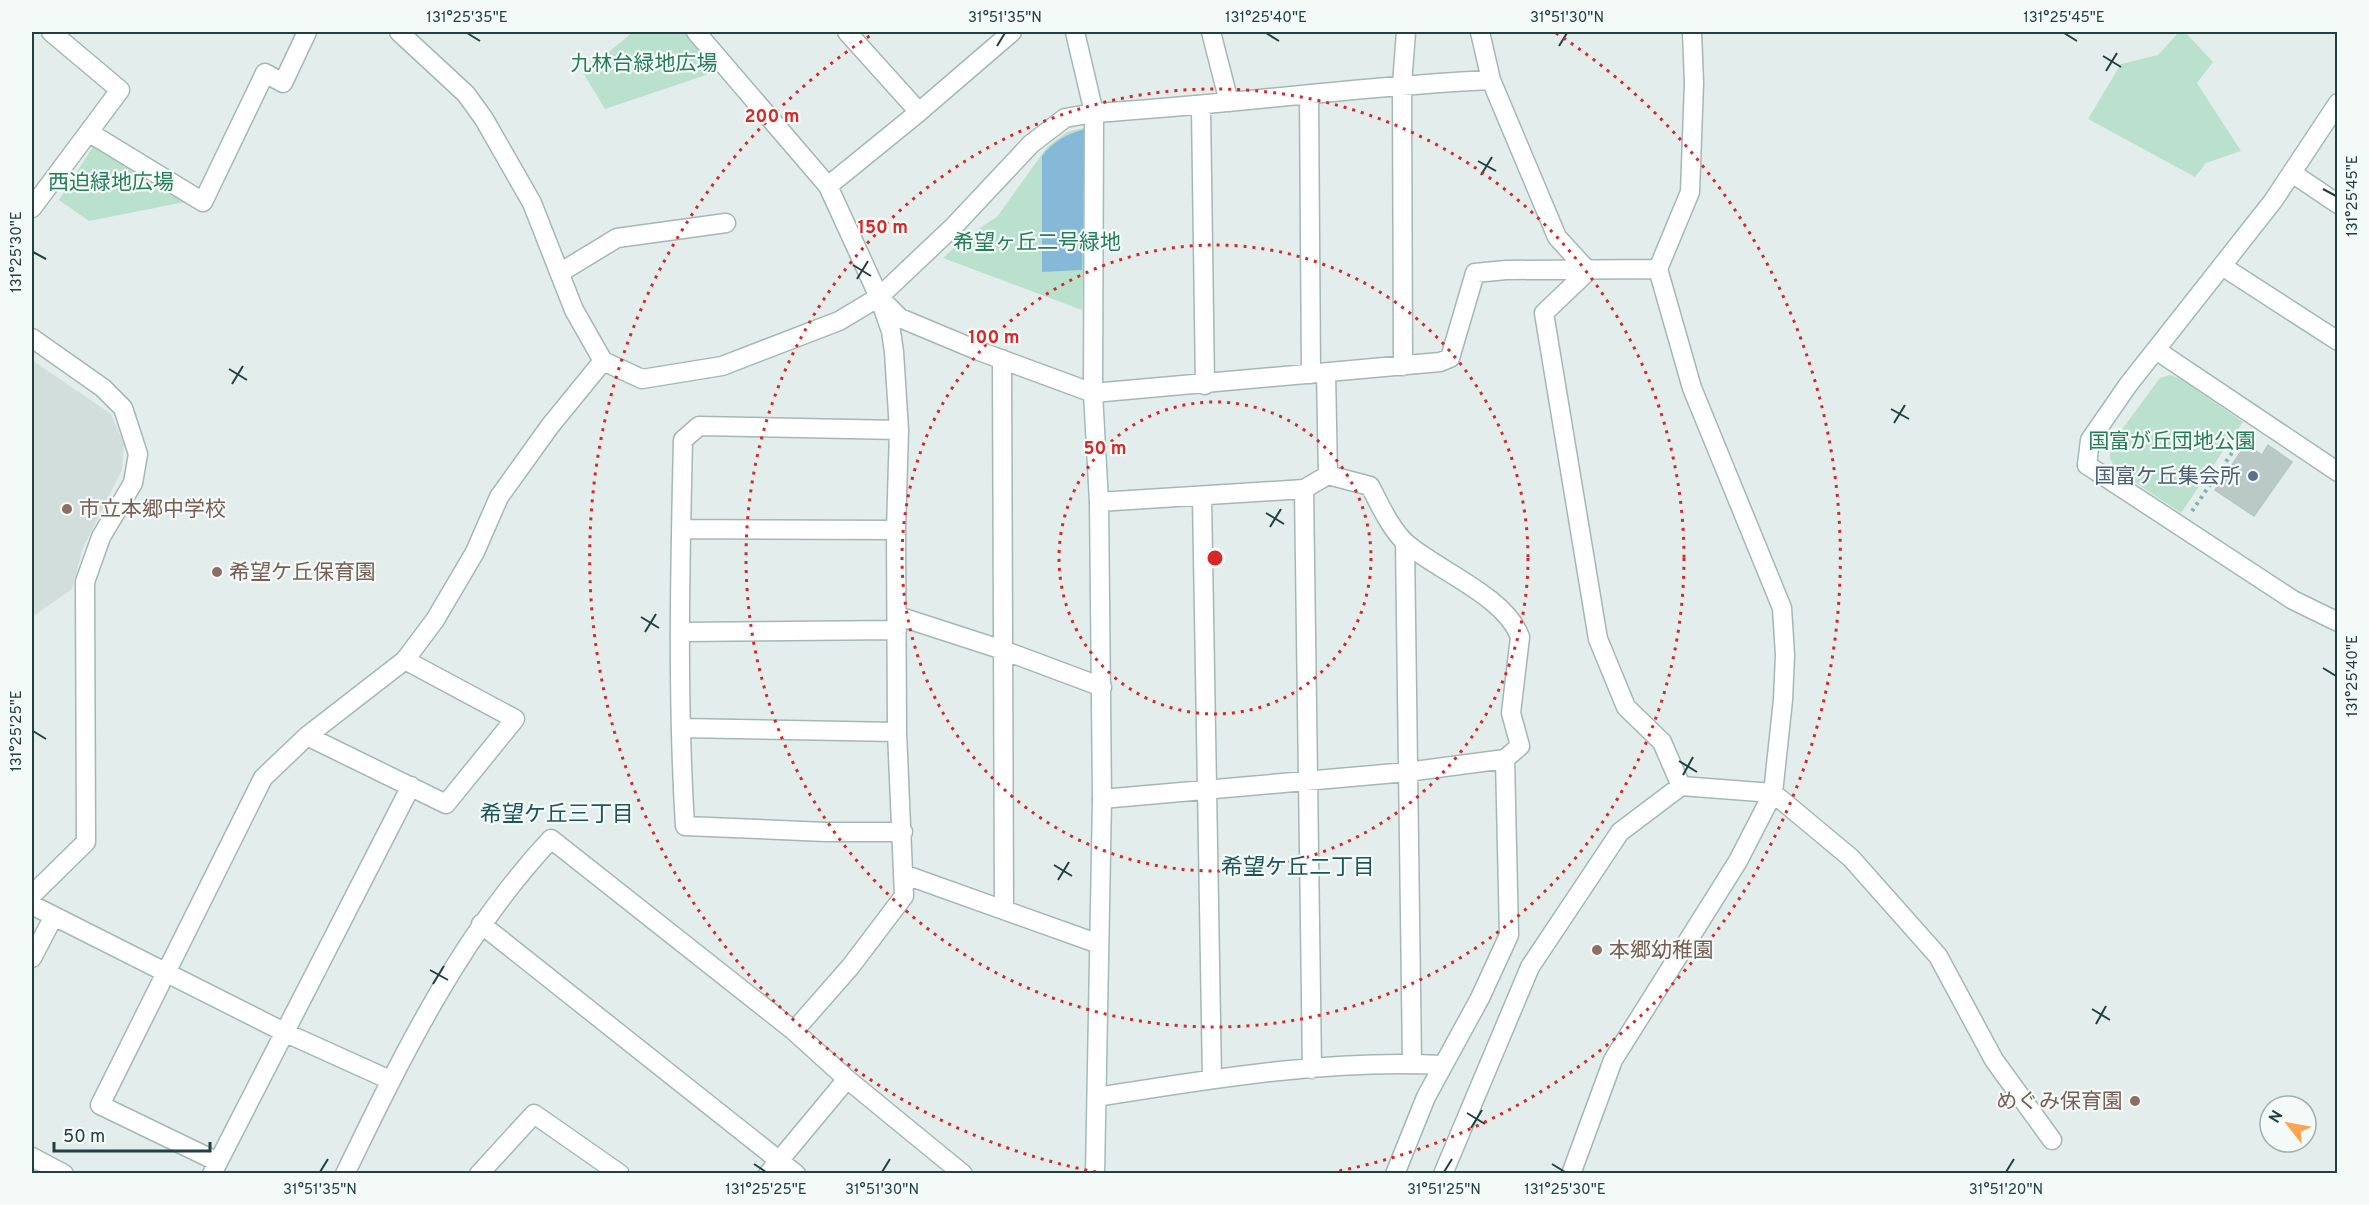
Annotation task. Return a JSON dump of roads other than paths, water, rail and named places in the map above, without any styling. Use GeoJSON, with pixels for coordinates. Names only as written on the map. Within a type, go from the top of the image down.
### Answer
{"type":"FeatureCollection","features":[{"type":"Feature","properties":{"kind":"street"},"geometry":{"type":"LineString","coordinates":[[32,207],[90,133],[120,90],[51,32]]}},
{"type":"Feature","properties":{"kind":"street"},"geometry":{"type":"LineString","coordinates":[[90,133],[203,202],[265,73],[283,83],[307,32]]}},
{"type":"Feature","properties":{"kind":"street"},"geometry":{"type":"LineString","coordinates":[[399,32],[466,94],[484,119],[532,203],[574,310],[603,361],[642,379],[722,366],[839,321],[879,297],[955,225],[1031,144],[1065,118],[1094,113],[1310,96],[1402,84],[1491,80]]}},
{"type":"Feature","properties":{"kind":"street"},"geometry":{"type":"LineString","coordinates":[[696,32],[828,186],[879,297],[891,331],[899,430],[896,530],[897,732],[904,896],[851,966],[794,1031]]}},
{"type":"Feature","properties":{"kind":"street"},"geometry":{"type":"LineString","coordinates":[[847,32],[919,112]]}},
{"type":"Feature","properties":{"kind":"street"},"geometry":{"type":"LineString","coordinates":[[828,186],[1012,32]]}},
{"type":"Feature","properties":{"kind":"street"},"geometry":{"type":"LineString","coordinates":[[1075,32],[1094,113],[1093,393],[1099,502],[1102,687],[1095,1173]]}},
{"type":"Feature","properties":{"kind":"street"},"geometry":{"type":"LineString","coordinates":[[1211,32],[1229,102]]}},
{"type":"Feature","properties":{"kind":"street"},"geometry":{"type":"LineString","coordinates":[[1403,366],[1402,84],[1406,32]]}},
{"type":"Feature","properties":{"kind":"street"},"geometry":{"type":"LineString","coordinates":[[1480,32],[1491,80],[1557,237],[1588,272]]}},
{"type":"Feature","properties":{"kind":"street"},"geometry":{"type":"LineString","coordinates":[[1571,1173],[1613,1060],[1738,861],[1773,793],[1785,667],[1782,608],[1692,388],[1658,269],[1690,192],[1694,83],[1692,32]]}},
{"type":"Feature","properties":{"kind":"street"},"geometry":{"type":"LineString","coordinates":[[1310,96],[1319,374],[1328,475]]}},
{"type":"Feature","properties":{"kind":"street"},"geometry":{"type":"LineString","coordinates":[[2337,103],[2292,173],[2090,440],[2087,465],[2293,600],[2337,622]]}},
{"type":"Feature","properties":{"kind":"street"},"geometry":{"type":"LineString","coordinates":[[1201,106],[1205,385]]}},
{"type":"Feature","properties":{"kind":"street"},"geometry":{"type":"LineString","coordinates":[[2292,173],[2337,204]]}},
{"type":"Feature","properties":{"kind":"street"},"geometry":{"type":"LineString","coordinates":[[561,272],[617,238],[726,223]]}},
{"type":"Feature","properties":{"kind":"street"},"geometry":{"type":"LineString","coordinates":[[2222,267],[2337,341]]}},
{"type":"Feature","properties":{"kind":"street"},"geometry":{"type":"LineString","coordinates":[[879,297],[900,318],[1093,393],[1205,385],[1440,362],[1450,358],[1475,273],[1506,270],[1588,272],[1658,269]]}},
{"type":"Feature","properties":{"kind":"street"},"geometry":{"type":"LineString","coordinates":[[1588,272],[1544,313],[1599,639],[1626,707],[1662,742],[1681,786]]}},
{"type":"Feature","properties":{"kind":"street"},"geometry":{"type":"LineString","coordinates":[[32,338],[104,388],[123,408],[138,454],[133,483],[101,537],[85,582],[86,842],[32,895]]}},
{"type":"Feature","properties":{"kind":"street"},"geometry":{"type":"LineString","coordinates":[[2156,350],[2337,472]]}},
{"type":"Feature","properties":{"kind":"street"},"geometry":{"type":"LineString","coordinates":[[1002,359],[1004,909]]}},
{"type":"Feature","properties":{"kind":"street"},"geometry":{"type":"LineString","coordinates":[[411,786],[215,1168],[100,1105],[263,778],[307,736],[405,660],[435,620],[475,552],[499,497],[550,426],[603,361]]}},
{"type":"Feature","properties":{"kind":"street"},"geometry":{"type":"LineString","coordinates":[[899,430],[699,426],[683,440],[680,632],[685,826],[826,832],[903,832]]}},
{"type":"Feature","properties":{"kind":"street"},"geometry":{"type":"LineString","coordinates":[[1099,502],[1304,489],[1328,475],[1370,486],[1405,543],[1496,604],[1518,632],[1510,713],[1520,746],[1505,759],[1407,772],[1102,799]]}},
{"type":"Feature","properties":{"kind":"street"},"geometry":{"type":"LineString","coordinates":[[1304,489],[1312,1069]]}},
{"type":"Feature","properties":{"kind":"street"},"geometry":{"type":"LineString","coordinates":[[1202,497],[1212,1079]]}},
{"type":"Feature","properties":{"kind":"street"},"geometry":{"type":"LineString","coordinates":[[681,529],[896,530]]}},
{"type":"Feature","properties":{"kind":"street"},"geometry":{"type":"LineString","coordinates":[[1405,543],[1412,1064]]}},
{"type":"Feature","properties":{"kind":"street"},"geometry":{"type":"LineString","coordinates":[[680,632],[897,623],[1003,650],[1102,687]]}},
{"type":"Feature","properties":{"kind":"street"},"geometry":{"type":"LineString","coordinates":[[307,736],[446,804],[515,719],[405,660]]}},
{"type":"Feature","properties":{"kind":"street"},"geometry":{"type":"LineString","coordinates":[[681,728],[897,732]]}},
{"type":"Feature","properties":{"kind":"street"},"geometry":{"type":"LineString","coordinates":[[1390,1173],[1443,1065],[1480,998],[1509,935],[1505,759]]}},
{"type":"Feature","properties":{"kind":"street"},"geometry":{"type":"LineString","coordinates":[[1443,1173],[1530,967],[1620,832],[1681,786],[1773,793],[1851,858],[1938,956],[1994,1060],[2052,1140]]}},
{"type":"Feature","properties":{"kind":"street"},"geometry":{"type":"LineString","coordinates":[[345,1173],[390,1080],[481,924],[551,839],[794,1031],[847,1079],[963,1173]]}},
{"type":"Feature","properties":{"kind":"street"},"geometry":{"type":"LineString","coordinates":[[903,874],[1099,944]]}},
{"type":"Feature","properties":{"kind":"street"},"geometry":{"type":"LineString","coordinates":[[32,905],[286,1033],[390,1080]]}},
{"type":"Feature","properties":{"kind":"street"},"geometry":{"type":"LineString","coordinates":[[32,958],[54,916]]}},
{"type":"Feature","properties":{"kind":"street"},"geometry":{"type":"LineString","coordinates":[[481,924],[796,1173]]}},
{"type":"Feature","properties":{"kind":"street"},"geometry":{"type":"LineString","coordinates":[[1097,1097],[1212,1079],[1312,1069],[1412,1064],[1443,1065]]}},
{"type":"Feature","properties":{"kind":"street"},"geometry":{"type":"LineString","coordinates":[[768,1173],[847,1079]]}},
{"type":"Feature","properties":{"kind":"street"},"geometry":{"type":"LineString","coordinates":[[479,1173],[534,1114],[620,1173]]}},
{"type":"Feature","properties":{"kind":"street"},"geometry":{"type":"LineString","coordinates":[[32,1157],[64,1173]]}},
{"type":"Feature","properties":{"kind":"water"},"geometry":{"type":"Polygon","coordinates":[[[1085,129],[1082,270],[1042,272],[1042,156],[1061,139],[1085,129]]]}},
{"type":"Feature","properties":{"kind":"place","name":"国富ケ丘集会所"},"geometry":{"type":"Point","coordinates":[2253,476]}},
{"type":"Feature","properties":{"kind":"place","name":"市立本郷中学校"},"geometry":{"type":"Point","coordinates":[67,509]}},
{"type":"Feature","properties":{"kind":"place","name":"希望ケ丘保育園"},"geometry":{"type":"Point","coordinates":[217,572]}},
{"type":"Feature","properties":{"kind":"place","name":"本郷幼稚園"},"geometry":{"type":"Point","coordinates":[1597,950]}},
{"type":"Feature","properties":{"kind":"place","name":"めぐみ保育園"},"geometry":{"type":"Point","coordinates":[2135,1101]}},
{"type":"Feature","properties":{"kind":"district","name":"希望ケ丘三丁目"},"geometry":{"type":"Point","coordinates":[557,813]}},
{"type":"Feature","properties":{"kind":"district","name":"希望ケ丘二丁目"},"geometry":{"type":"Point","coordinates":[1298,866]}},
{"type":"Feature","properties":{"kind":"park label","name":"九林台緑地広場"},"geometry":{"type":"Point","coordinates":[644,63]}},
{"type":"Feature","properties":{"kind":"park label","name":"西迫緑地広場"},"geometry":{"type":"Point","coordinates":[111,182]}},
{"type":"Feature","properties":{"kind":"park label","name":"希望ヶ丘二号緑地"},"geometry":{"type":"Point","coordinates":[1037,242]}},
{"type":"Feature","properties":{"kind":"park label","name":"国富が丘団地公園"},"geometry":{"type":"Point","coordinates":[2172,441]}}]}
